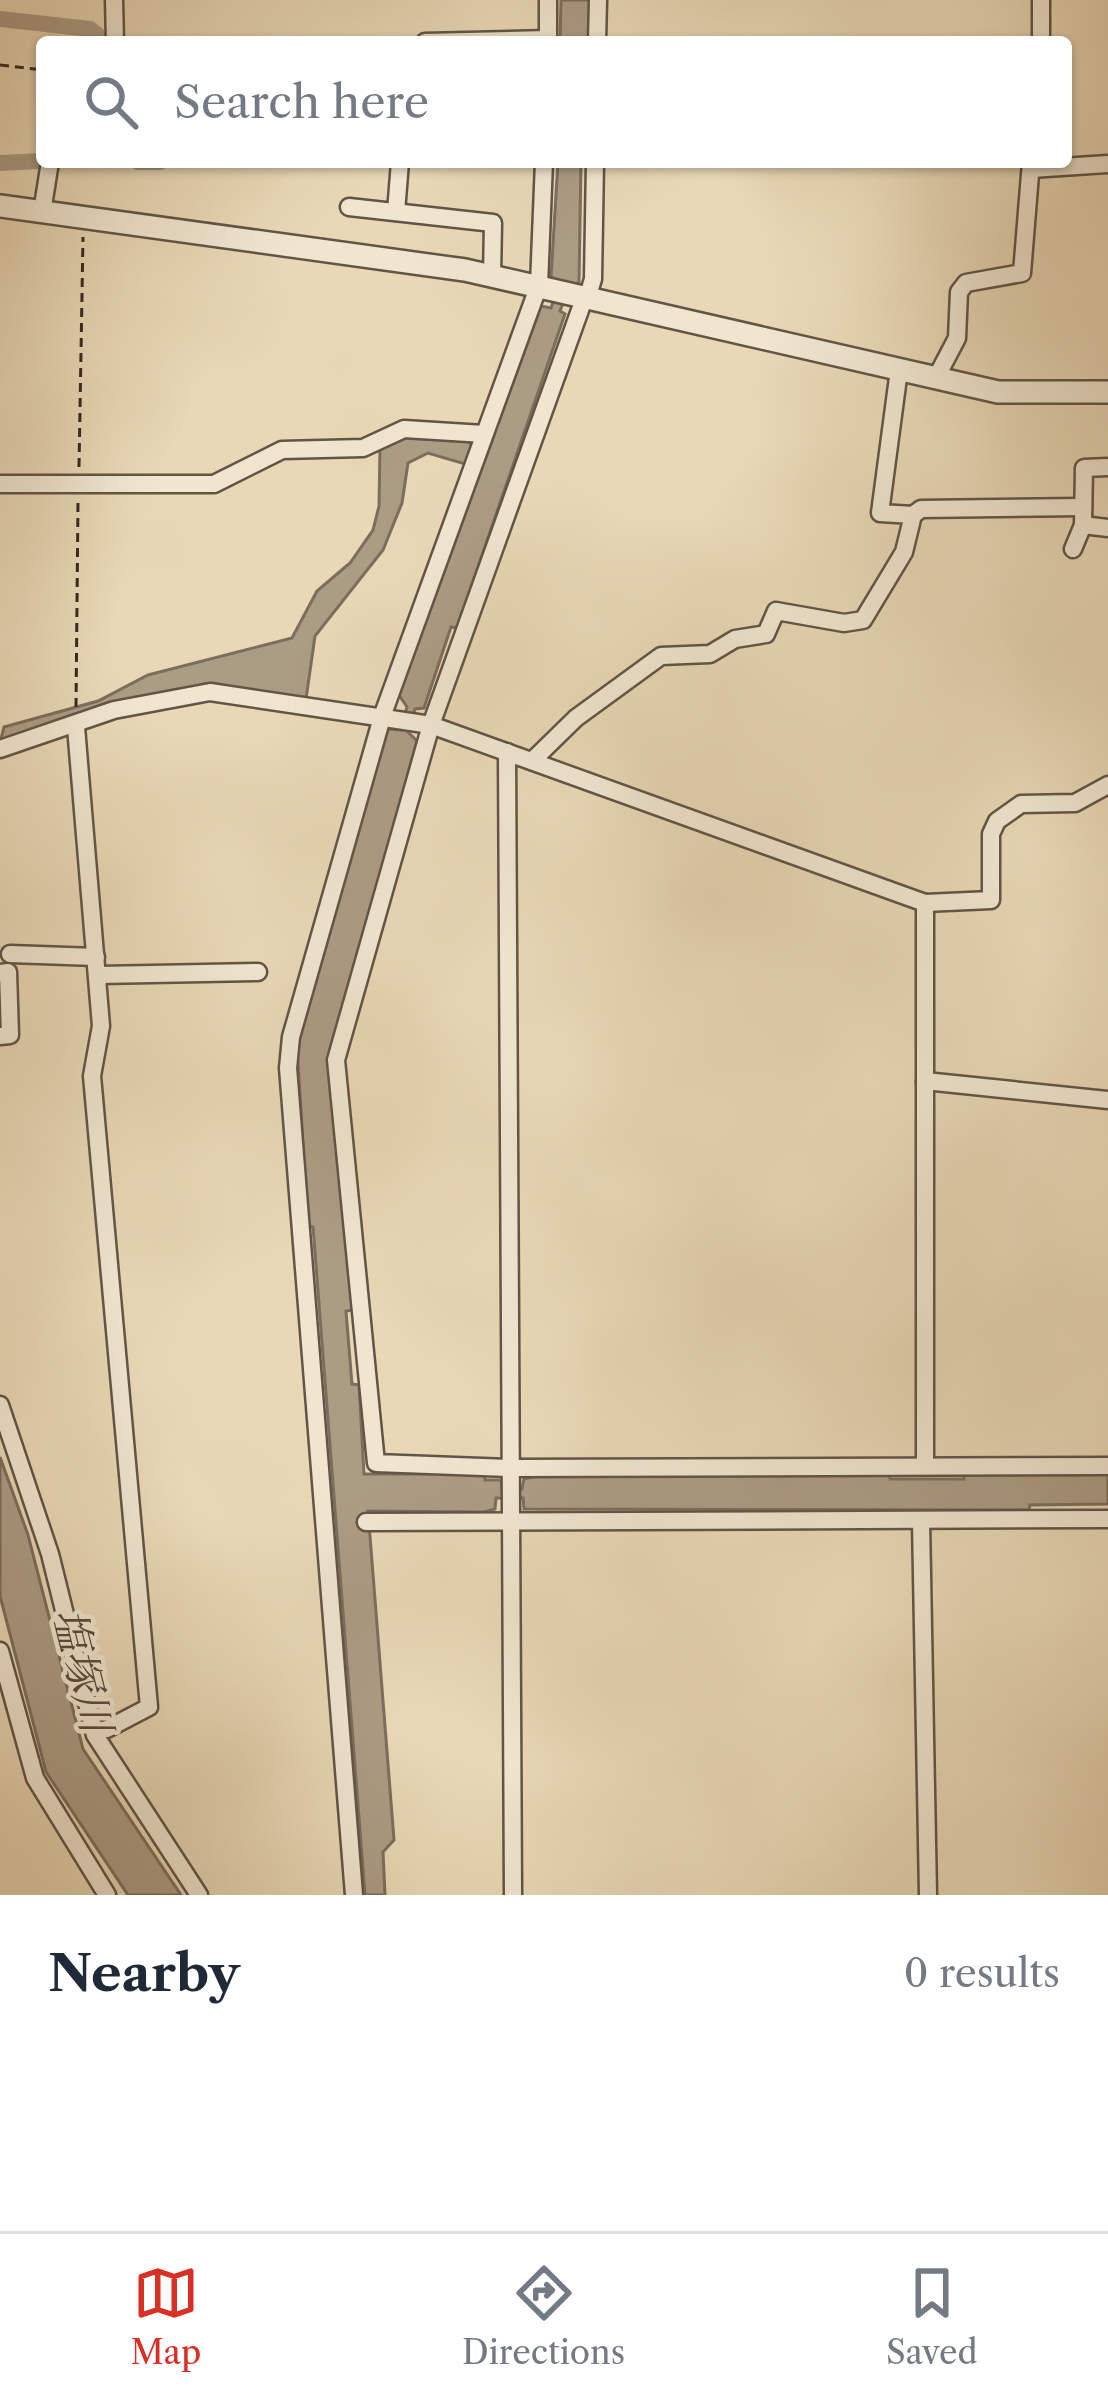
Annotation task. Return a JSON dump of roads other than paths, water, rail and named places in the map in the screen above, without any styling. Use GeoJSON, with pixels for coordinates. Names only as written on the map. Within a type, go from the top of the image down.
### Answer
{"type":"FeatureCollection","features":[{"type":"Feature","properties":{"kind":"street"},"geometry":{"type":"LineString","coordinates":[[114,0],[115,36]]}},
{"type":"Feature","properties":{"kind":"street"},"geometry":{"type":"LineString","coordinates":[[548,0],[548,36]]}},
{"type":"Feature","properties":{"kind":"street"},"geometry":{"type":"LineString","coordinates":[[597,36],[598,0]]}},
{"type":"Feature","properties":{"kind":"street"},"geometry":{"type":"LineString","coordinates":[[1041,0],[1041,36]]}},
{"type":"Feature","properties":{"kind":"street"},"geometry":{"type":"LineString","coordinates":[[1072,165],[1108,164]]}},
{"type":"Feature","properties":{"kind":"street"},"geometry":{"type":"LineString","coordinates":[[42,212],[49,168]]}},
{"type":"Feature","properties":{"kind":"street"},"geometry":{"type":"LineString","coordinates":[[396,212],[400,168]]}},
{"type":"Feature","properties":{"kind":"street"},"geometry":{"type":"LineString","coordinates":[[354,1895],[288,1068],[291,1037],[383,715],[540,288],[544,168]]}},
{"type":"Feature","properties":{"kind":"street"},"geometry":{"type":"LineString","coordinates":[[595,168],[593,279],[581,298],[430,725],[337,1060],[376,1463],[509,1468],[1108,1466]]}},
{"type":"Feature","properties":{"kind":"street"},"geometry":{"type":"LineString","coordinates":[[936,378],[958,338],[959,292],[966,283],[1022,273],[1031,168]]}},
{"type":"Feature","properties":{"kind":"street"},"geometry":{"type":"LineString","coordinates":[[0,206],[492,276],[998,392],[1108,392]]}},
{"type":"Feature","properties":{"kind":"street"},"geometry":{"type":"LineString","coordinates":[[349,207],[493,223],[492,276]]}},
{"type":"Feature","properties":{"kind":"street"},"geometry":{"type":"LineString","coordinates":[[899,370],[880,513],[913,515]]}},
{"type":"Feature","properties":{"kind":"street"},"geometry":{"type":"LineString","coordinates":[[0,484],[214,484],[282,450],[364,448],[404,429],[484,434]]}},
{"type":"Feature","properties":{"kind":"street"},"geometry":{"type":"LineString","coordinates":[[1073,549],[1083,516],[1084,468],[1108,467]]}},
{"type":"Feature","properties":{"kind":"street"},"geometry":{"type":"LineString","coordinates":[[532,761],[576,718],[661,656],[710,654],[735,639],[759,637],[776,611],[844,623],[863,620],[904,552],[913,515],[921,509],[1083,516],[1108,528]]}},
{"type":"Feature","properties":{"kind":"street"},"geometry":{"type":"LineString","coordinates":[[0,749],[76,727],[114,710],[210,692],[301,709],[383,715],[430,725],[925,903],[991,900],[991,834],[997,821],[1021,804],[1075,803],[1108,785]]}},
{"type":"Feature","properties":{"kind":"street"},"geometry":{"type":"LineString","coordinates":[[76,727],[101,1026],[92,1076],[149,1707],[106,1729]]}},
{"type":"Feature","properties":{"kind":"street"},"geometry":{"type":"LineString","coordinates":[[507,752],[513,1895]]}},
{"type":"Feature","properties":{"kind":"street"},"geometry":{"type":"LineString","coordinates":[[925,903],[925,1466]]}},
{"type":"Feature","properties":{"kind":"street"},"geometry":{"type":"LineString","coordinates":[[10,954],[97,966],[258,972]]}},
{"type":"Feature","properties":{"kind":"street"},"geometry":{"type":"LineString","coordinates":[[0,973],[8,972],[10,1035],[0,1036]]}},
{"type":"Feature","properties":{"kind":"street"},"geometry":{"type":"LineString","coordinates":[[925,1081],[1108,1100]]}},
{"type":"Feature","properties":{"kind":"street"},"geometry":{"type":"LineString","coordinates":[[0,1406],[50,1554],[95,1735],[199,1895]]}},
{"type":"Feature","properties":{"kind":"street"},"geometry":{"type":"LineString","coordinates":[[366,1522],[1108,1519]]}},
{"type":"Feature","properties":{"kind":"street"},"geometry":{"type":"LineString","coordinates":[[921,1521],[928,1895]]}},
{"type":"Feature","properties":{"kind":"street"},"geometry":{"type":"LineString","coordinates":[[0,1651],[35,1778],[107,1895]]}},
{"type":"Feature","properties":{"kind":"waterway"},"geometry":{"type":"LineString","coordinates":[[0,19],[90,29],[99,36]]}},
{"type":"Feature","properties":{"kind":"waterway"},"geometry":{"type":"LineString","coordinates":[[0,163],[36,161]]}},
{"type":"Feature","properties":{"kind":"water label","name":"塩塚川"},"geometry":{"type":"Point","coordinates":[83,1670]}}]}
